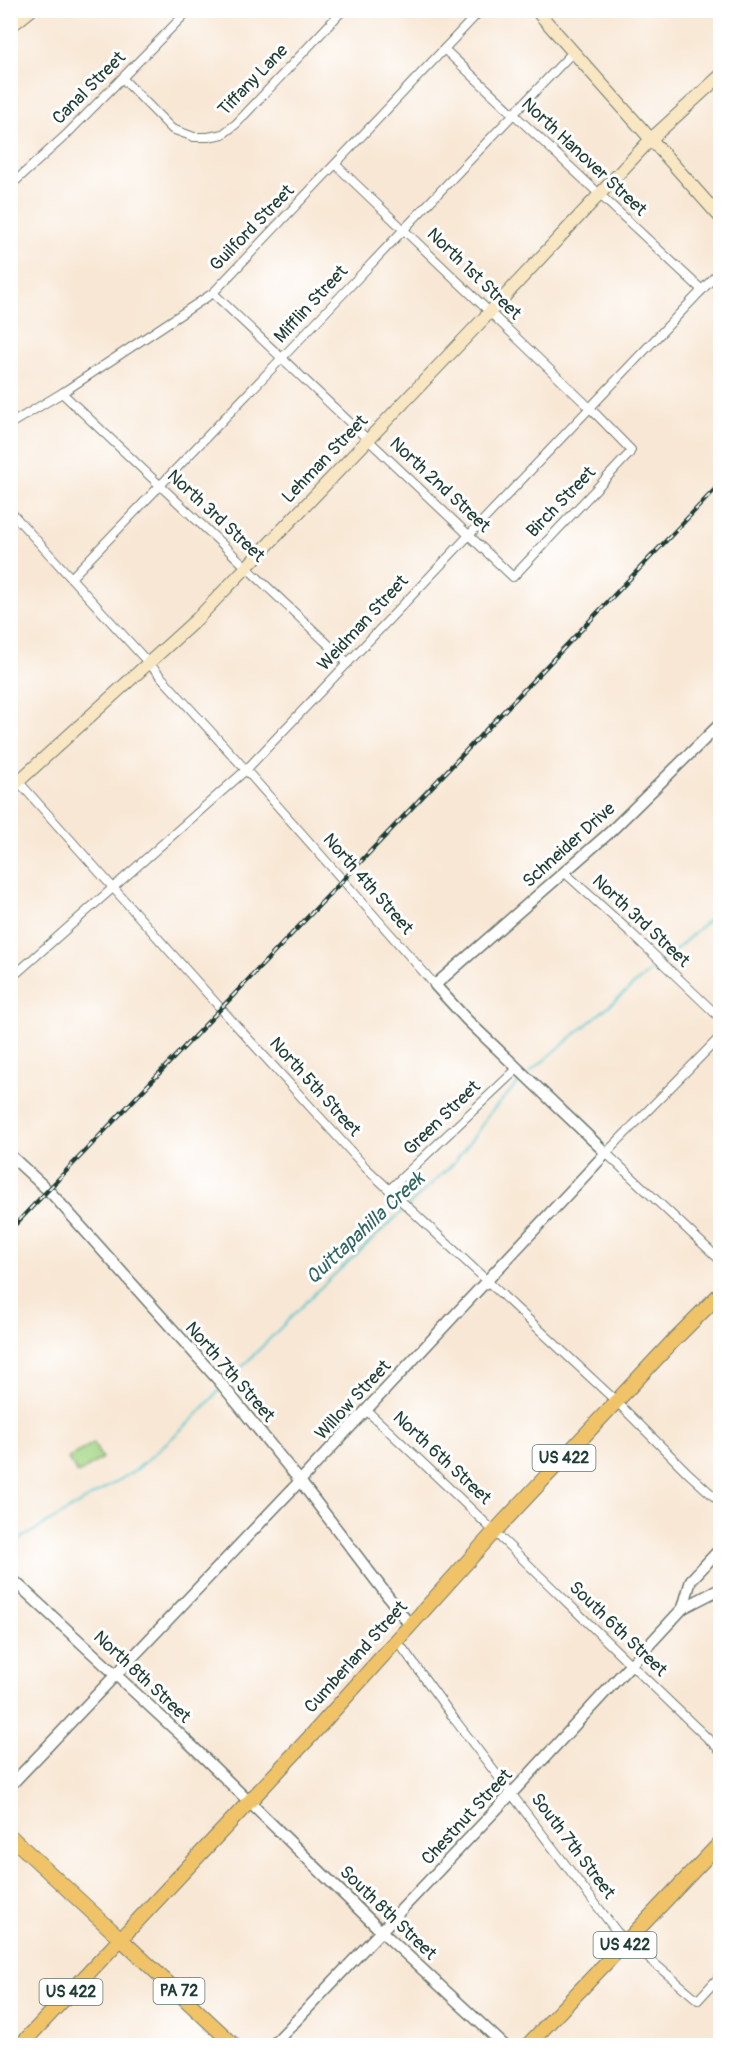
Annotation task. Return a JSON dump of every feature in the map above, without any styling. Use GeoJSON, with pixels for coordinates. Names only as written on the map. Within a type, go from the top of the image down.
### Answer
{"type":"FeatureCollection","features":[{"type":"Feature","properties":{"kind":"main road"},"geometry":{"type":"LineString","coordinates":[[10,27],[31,10]]}},
{"type":"Feature","properties":{"kind":"main road"},"geometry":{"type":"LineString","coordinates":[[536,10],[720,217]]}},
{"type":"Feature","properties":{"kind":"main road","name":"Lehman Street"},"geometry":{"type":"LineString","coordinates":[[13,781],[150,664],[247,568],[651,139],[720,76]]}},
{"type":"Feature","properties":{"kind":"main road","name":"Cumberland Street"},"geometry":{"type":"LineString","coordinates":[[20,2046],[249,1802],[495,1531],[720,1294]]}},
{"type":"Feature","properties":{"kind":"main road","name":"PA 72"},"geometry":{"type":"LineString","coordinates":[[10,1836],[235,2046]]}},
{"type":"Feature","properties":{"kind":"main road","name":"US 422"},"geometry":{"type":"LineString","coordinates":[[527,2046],[720,1843]]}},
{"type":"Feature","properties":{"kind":"street","name":"Canal Street"},"geometry":{"type":"LineString","coordinates":[[10,186],[123,79],[189,10]]}},
{"type":"Feature","properties":{"kind":"street","name":"Tiffany Lane"},"geometry":{"type":"LineString","coordinates":[[123,79],[172,129],[194,137],[223,134],[236,124],[343,10]]}},
{"type":"Feature","properties":{"kind":"street","name":"Guilford Street"},"geometry":{"type":"LineString","coordinates":[[10,424],[62,393],[213,293],[481,10]]}},
{"type":"Feature","properties":{"kind":"street","name":"North Hanover Street"},"geometry":{"type":"LineString","coordinates":[[444,49],[702,290]]}},
{"type":"Feature","properties":{"kind":"street","name":"Mifflin Street"},"geometry":{"type":"LineString","coordinates":[[71,578],[283,359],[573,52]]}},
{"type":"Feature","properties":{"kind":"street","name":"North 1st Street"},"geometry":{"type":"LineString","coordinates":[[336,165],[631,450]]}},
{"type":"Feature","properties":{"kind":"street","name":"Weidman Street"},"geometry":{"type":"LineString","coordinates":[[10,979],[246,770],[720,271]]}},
{"type":"Feature","properties":{"kind":"street","name":"North 2nd Street"},"geometry":{"type":"LineString","coordinates":[[213,293],[513,577]]}},
{"type":"Feature","properties":{"kind":"street","name":"North 3rd Street"},"geometry":{"type":"LineString","coordinates":[[62,393],[348,663]]}},
{"type":"Feature","properties":{"kind":"street","name":"Birch Street"},"geometry":{"type":"LineString","coordinates":[[513,577],[631,450]]}},
{"type":"Feature","properties":{"kind":"street","name":"North 4th Street"},"geometry":{"type":"LineString","coordinates":[[10,511],[246,770],[467,1020],[720,1260]]}},
{"type":"Feature","properties":{"kind":"street","name":"Schneider Drive"},"geometry":{"type":"LineString","coordinates":[[435,985],[656,789],[720,724]]}},
{"type":"Feature","properties":{"kind":"street","name":"North 5th Street"},"geometry":{"type":"LineString","coordinates":[[13,781],[366,1168],[617,1402],[720,1502]]}},
{"type":"Feature","properties":{"kind":"street","name":"North 3rd Street"},"geometry":{"type":"LineString","coordinates":[[564,872],[720,1018]]}},
{"type":"Feature","properties":{"kind":"street","name":"Willow Street"},"geometry":{"type":"LineString","coordinates":[[10,1786],[300,1481],[606,1153],[720,1037]]}},
{"type":"Feature","properties":{"kind":"street","name":"Green Street"},"geometry":{"type":"LineString","coordinates":[[389,1190],[522,1074]]}},
{"type":"Feature","properties":{"kind":"street","name":"North 7th Street"},"geometry":{"type":"LineString","coordinates":[[10,1155],[52,1194],[219,1381],[300,1481],[409,1624]]}},
{"type":"Feature","properties":{"kind":"street","name":"North 6th Street"},"geometry":{"type":"LineString","coordinates":[[366,1410],[495,1531]]}},
{"type":"Feature","properties":{"kind":"street","name":"South 6th Street"},"geometry":{"type":"LineString","coordinates":[[495,1531],[720,1750]]}},
{"type":"Feature","properties":{"kind":"street","name":"Chestnut Street"},"geometry":{"type":"LineString","coordinates":[[683,1608],[691,1580],[720,1548]]}},
{"type":"Feature","properties":{"kind":"street","name":"North 8th Street"},"geometry":{"type":"LineString","coordinates":[[10,1577],[249,1802]]}},
{"type":"Feature","properties":{"kind":"street","name":"Chestnut Street"},"geometry":{"type":"LineString","coordinates":[[272,2046],[512,1793],[630,1662],[683,1608],[720,1589]]}},
{"type":"Feature","properties":{"kind":"street","name":"South 7th Street"},"geometry":{"type":"LineString","coordinates":[[396,1639],[454,1720],[617,1932],[698,2000],[720,1976]]}},
{"type":"Feature","properties":{"kind":"street","name":"South 8th Street"},"geometry":{"type":"LineString","coordinates":[[249,1802],[380,1930],[505,2046]]}},
{"type":"Feature","properties":{"kind":"green space"},"geometry":{"type":"Polygon","coordinates":[[[93,1443],[102,1458],[78,1474],[68,1459],[93,1443]]]}},
{"type":"Feature","properties":{"kind":"waterway","name":"Quittapahilla Creek"},"geometry":{"type":"LineString","coordinates":[[529,1073],[680,946],[720,909]]}},
{"type":"Feature","properties":{"kind":"waterway","name":"Quittapahilla Creek"},"geometry":{"type":"LineString","coordinates":[[226,1383],[319,1289],[453,1164],[487,1116],[522,1079]]}},
{"type":"Feature","properties":{"kind":"waterway","name":"Quittapahilla Creek"},"geometry":{"type":"LineString","coordinates":[[10,1545],[136,1470],[191,1421],[220,1390]]}},
{"type":"Feature","properties":{"kind":"railway"},"geometry":{"type":"LineString","coordinates":[[10,1230],[720,484]]}}]}
